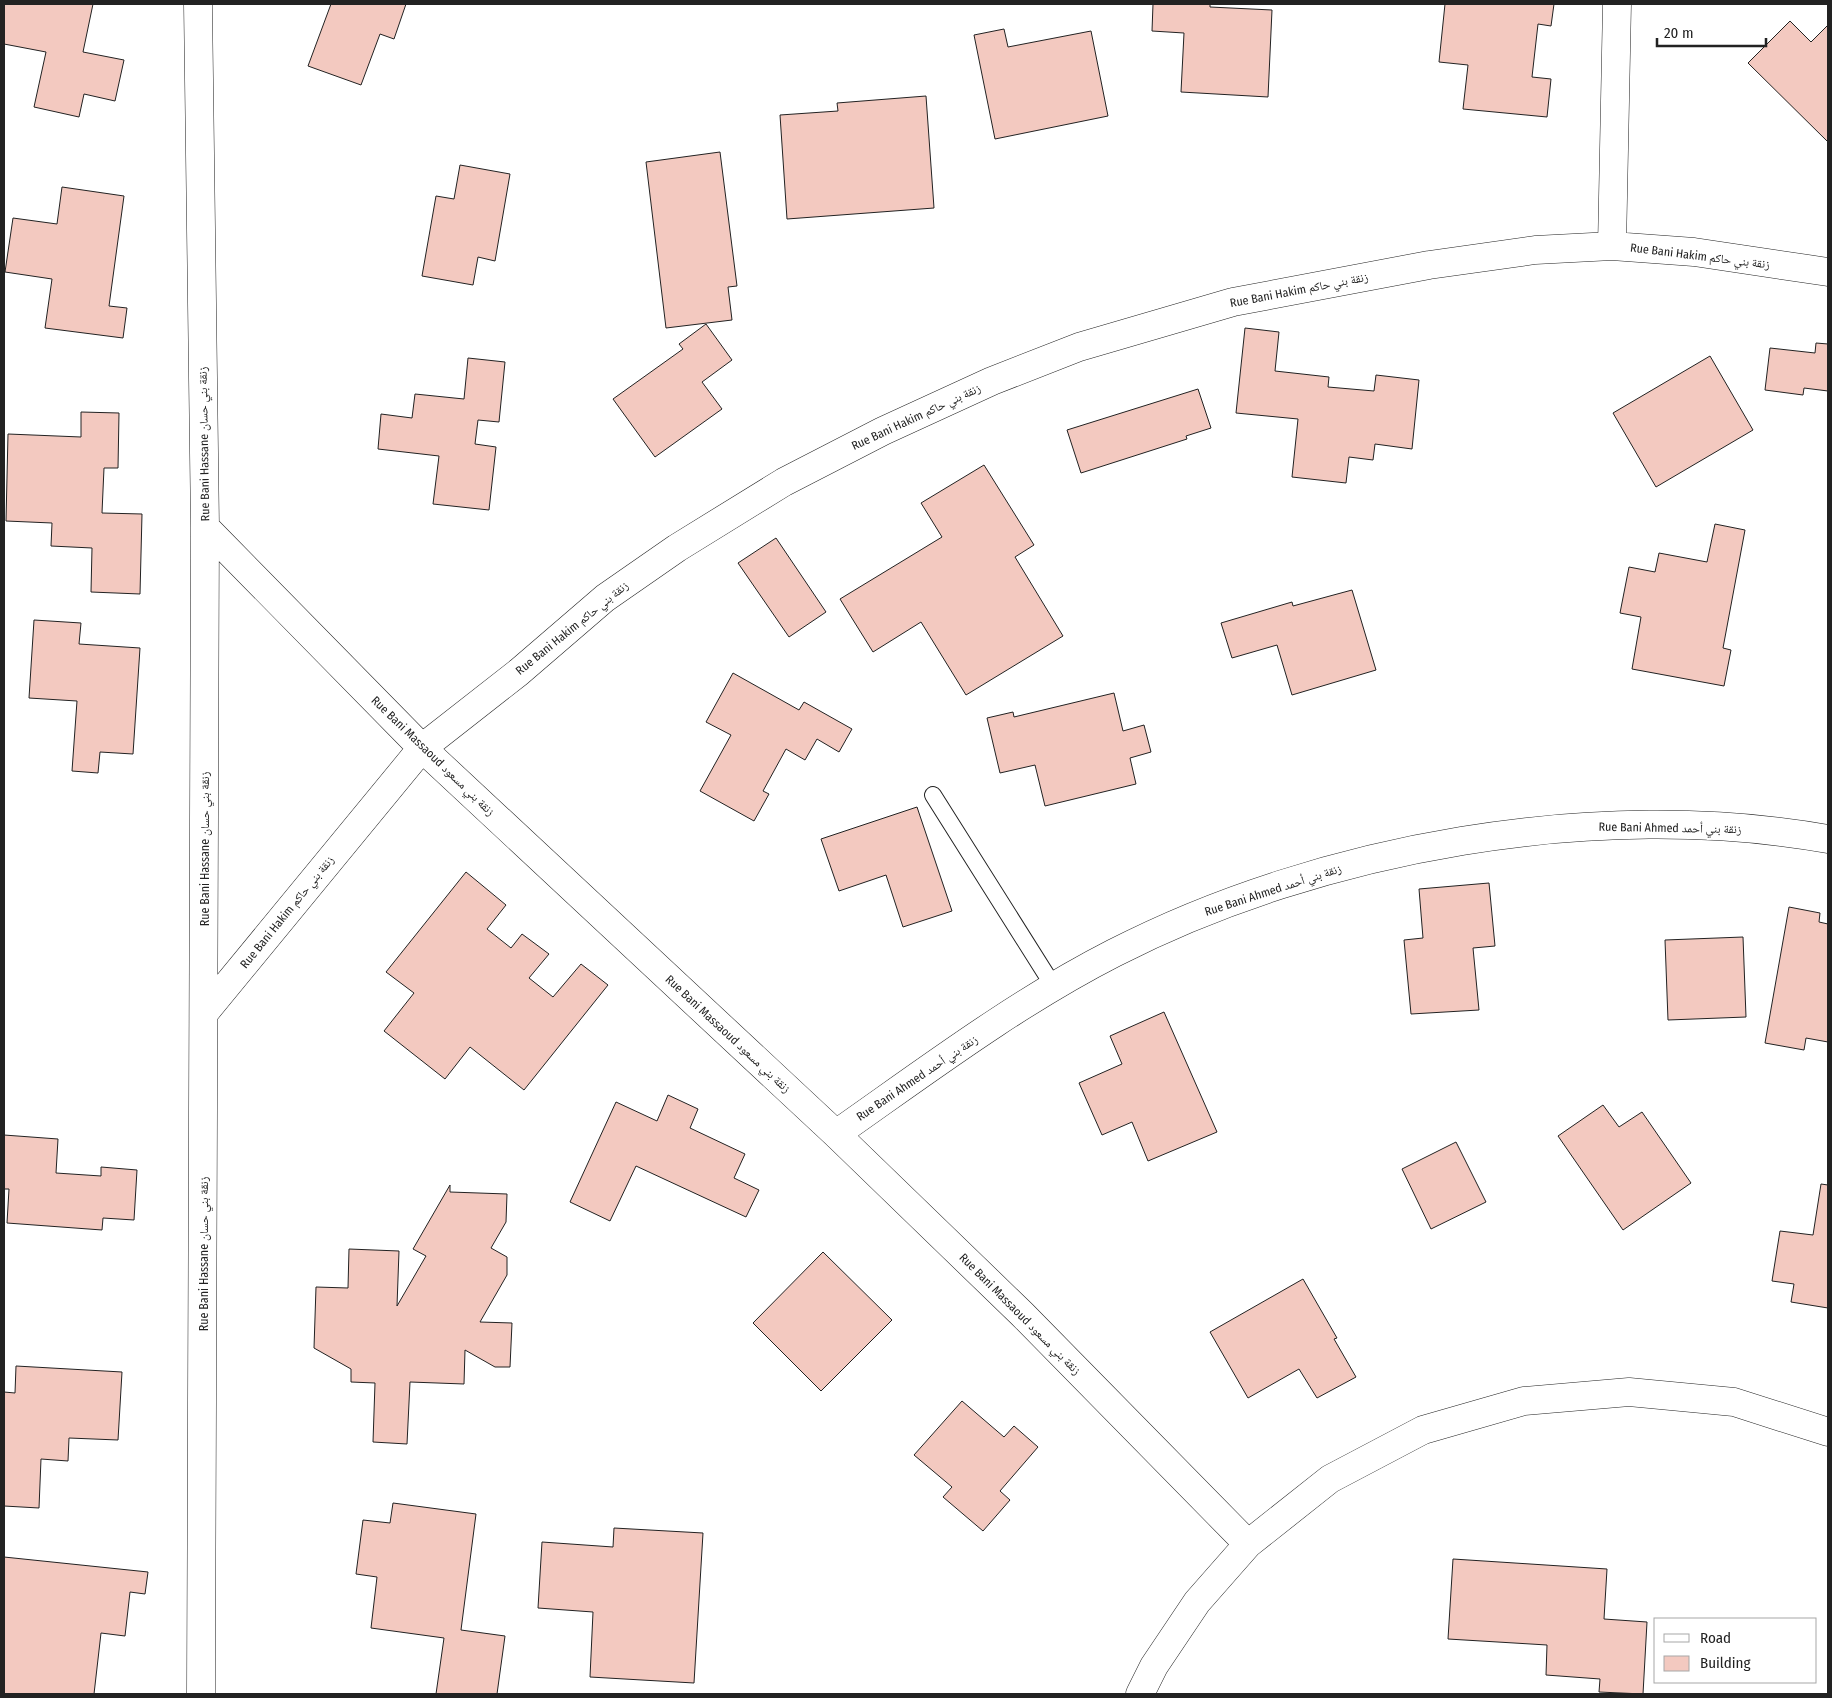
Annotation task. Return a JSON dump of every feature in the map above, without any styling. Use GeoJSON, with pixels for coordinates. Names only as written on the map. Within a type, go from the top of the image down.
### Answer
{"type":"FeatureCollection","features":[{"type":"Feature","properties":{"kind":"street","name":"Rue Bani Hassane زنقة بني حسان"},"geometry":{"type":"LineString","coordinates":[[198,4],[205,528],[202,1694]]}},
{"type":"Feature","properties":{"kind":"street"},"geometry":{"type":"LineString","coordinates":[[1612,246],[1617,4]]}},
{"type":"Feature","properties":{"kind":"street","name":"Rue Bani Hakim زنقة بني حاكم"},"geometry":{"type":"LineString","coordinates":[[205,1012],[422,748],[519,672],[605,598],[677,548],[784,482],[883,431],[992,381],[1079,347],[1233,302],[1429,265],[1535,250],[1612,246],[1694,252],[1828,272]]}},
{"type":"Feature","properties":{"kind":"street","name":"Rue Bani Massaoud زنقة بني مسعود"},"geometry":{"type":"LineString","coordinates":[[205,528],[422,748],[836,1134],[1022,1314],[1248,1544]]}},
{"type":"Feature","properties":{"kind":"street","name":"Rue Bani Ahmed زنقة بني أحمد"},"geometry":{"type":"LineString","coordinates":[[836,1134],[1054,987],[1114,953],[1181,922],[1247,896],[1326,871],[1425,849],[1527,832],[1637,824],[1752,829],[1828,839]]}},
{"type":"Feature","properties":{"kind":"street"},"geometry":{"type":"LineString","coordinates":[[1140,1694],[1154,1666],[1197,1602],[1248,1544],[1330,1479],[1415,1435],[1524,1401],[1629,1392],[1734,1402],[1828,1432]]}},
{"type":"Feature","properties":{"kind":"lane"},"geometry":{"type":"LineString","coordinates":[[933,795],[1054,987]]}},
{"type":"Feature","properties":{"kind":"building"},"geometry":{"type":"Polygon","coordinates":[[[4,4],[93,4],[83,52],[124,60],[115,101],[84,94],[79,117],[34,107],[46,52],[4,44],[4,4]]]}},
{"type":"Feature","properties":{"kind":"building"},"geometry":{"type":"Polygon","coordinates":[[[331,4],[406,4],[394,39],[380,34],[361,85],[308,66],[331,4]]]}},
{"type":"Feature","properties":{"kind":"building"},"geometry":{"type":"Polygon","coordinates":[[[1153,4],[1210,4],[1210,7],[1272,10],[1268,97],[1181,92],[1184,33],[1152,31],[1153,4]]]}},
{"type":"Feature","properties":{"kind":"building"},"geometry":{"type":"Polygon","coordinates":[[[1445,4],[1554,4],[1551,26],[1538,24],[1532,77],[1551,79],[1547,117],[1463,109],[1468,65],[1439,62],[1445,4]]]}},
{"type":"Feature","properties":{"kind":"building"},"geometry":{"type":"Polygon","coordinates":[[[1790,21],[1811,42],[1828,25],[1828,142],[1748,63],[1790,21]]]}},
{"type":"Feature","properties":{"kind":"building"},"geometry":{"type":"Polygon","coordinates":[[[1004,29],[1008,47],[1091,31],[1108,116],[995,139],[974,35],[1004,29]]]}},
{"type":"Feature","properties":{"kind":"building"},"geometry":{"type":"Polygon","coordinates":[[[926,96],[934,208],[787,219],[780,115],[838,111],[837,103],[926,96]]]}},
{"type":"Feature","properties":{"kind":"building"},"geometry":{"type":"Polygon","coordinates":[[[720,152],[737,286],[728,287],[732,320],[666,328],[646,162],[720,152]]]}},
{"type":"Feature","properties":{"kind":"building"},"geometry":{"type":"Polygon","coordinates":[[[460,165],[510,174],[495,261],[478,257],[473,285],[422,276],[436,196],[454,199],[460,165]]]}},
{"type":"Feature","properties":{"kind":"building"},"geometry":{"type":"Polygon","coordinates":[[[62,187],[124,196],[109,306],[127,308],[123,338],[45,328],[52,279],[5,272],[13,218],[57,224],[62,187]]]}},
{"type":"Feature","properties":{"kind":"building"},"geometry":{"type":"Polygon","coordinates":[[[706,324],[732,360],[702,382],[722,409],[655,457],[613,399],[683,349],[679,344],[706,324]]]}},
{"type":"Feature","properties":{"kind":"building"},"geometry":{"type":"Polygon","coordinates":[[[1245,328],[1279,332],[1275,371],[1329,377],[1328,387],[1374,391],[1376,375],[1419,380],[1412,449],[1375,444],[1373,460],[1349,457],[1346,483],[1292,477],[1298,419],[1236,413],[1245,328]]]}},
{"type":"Feature","properties":{"kind":"building"},"geometry":{"type":"Polygon","coordinates":[[[1816,343],[1828,344],[1828,391],[1804,388],[1803,395],[1765,390],[1770,348],[1815,353],[1816,343]]]}},
{"type":"Feature","properties":{"kind":"building"},"geometry":{"type":"Polygon","coordinates":[[[1710,356],[1753,430],[1656,487],[1613,413],[1710,356]]]}},
{"type":"Feature","properties":{"kind":"building"},"geometry":{"type":"Polygon","coordinates":[[[468,358],[505,362],[499,422],[478,420],[475,444],[496,447],[489,510],[433,504],[439,456],[378,449],[381,414],[412,418],[415,394],[464,399],[468,358]]]}},
{"type":"Feature","properties":{"kind":"building"},"geometry":{"type":"Polygon","coordinates":[[[1198,389],[1211,428],[1186,436],[1187,439],[1081,473],[1067,430],[1198,389]]]}},
{"type":"Feature","properties":{"kind":"building"},"geometry":{"type":"Polygon","coordinates":[[[81,412],[119,413],[118,468],[104,468],[102,513],[142,514],[140,594],[91,592],[92,548],[51,546],[52,523],[6,521],[8,434],[81,437],[81,412]]]}},
{"type":"Feature","properties":{"kind":"building"},"geometry":{"type":"Polygon","coordinates":[[[984,465],[1034,545],[1015,557],[1063,636],[966,695],[921,622],[873,652],[840,599],[942,537],[921,503],[984,465]]]}},
{"type":"Feature","properties":{"kind":"building"},"geometry":{"type":"Polygon","coordinates":[[[1715,524],[1745,530],[1723,648],[1731,650],[1724,686],[1632,669],[1641,617],[1620,613],[1629,567],[1655,572],[1659,553],[1707,562],[1715,524]]]}},
{"type":"Feature","properties":{"kind":"building"},"geometry":{"type":"Polygon","coordinates":[[[776,538],[826,612],[789,637],[738,563],[776,538]]]}},
{"type":"Feature","properties":{"kind":"building"},"geometry":{"type":"Polygon","coordinates":[[[1352,590],[1376,670],[1292,695],[1277,645],[1232,658],[1221,623],[1292,602],[1293,606],[1352,590]]]}},
{"type":"Feature","properties":{"kind":"building"},"geometry":{"type":"Polygon","coordinates":[[[34,620],[81,623],[79,644],[140,648],[133,754],[100,752],[98,773],[72,771],[77,701],[29,698],[34,620]]]}},
{"type":"Feature","properties":{"kind":"building"},"geometry":{"type":"Polygon","coordinates":[[[733,673],[799,710],[804,702],[852,729],[839,752],[817,739],[805,760],[786,749],[763,791],[769,794],[754,821],[700,791],[731,735],[706,722],[733,673]]]}},
{"type":"Feature","properties":{"kind":"building"},"geometry":{"type":"Polygon","coordinates":[[[1114,693],[1123,731],[1144,725],[1151,752],[1130,758],[1136,784],[1045,806],[1035,765],[1000,773],[987,718],[1013,712],[1014,717],[1114,693]]]}},
{"type":"Feature","properties":{"kind":"building"},"geometry":{"type":"Polygon","coordinates":[[[917,807],[952,911],[903,927],[886,875],[839,891],[821,839],[917,807]]]}},
{"type":"Feature","properties":{"kind":"building"},"geometry":{"type":"Polygon","coordinates":[[[466,872],[506,905],[487,929],[511,948],[522,934],[549,954],[529,978],[553,997],[581,964],[608,985],[524,1090],[470,1047],[445,1079],[384,1031],[414,993],[386,972],[466,872]]]}},
{"type":"Feature","properties":{"kind":"building"},"geometry":{"type":"Polygon","coordinates":[[[1489,883],[1495,946],[1473,948],[1479,1010],[1411,1014],[1404,940],[1423,938],[1419,889],[1489,883]]]}},
{"type":"Feature","properties":{"kind":"building"},"geometry":{"type":"Polygon","coordinates":[[[1789,907],[1820,913],[1819,922],[1828,924],[1828,1042],[1806,1038],[1804,1050],[1765,1043],[1789,907]]]}},
{"type":"Feature","properties":{"kind":"building"},"geometry":{"type":"Polygon","coordinates":[[[1743,937],[1746,1017],[1668,1020],[1665,940],[1743,937]]]}},
{"type":"Feature","properties":{"kind":"building"},"geometry":{"type":"Polygon","coordinates":[[[1164,1012],[1217,1132],[1148,1161],[1132,1122],[1102,1135],[1079,1083],[1122,1064],[1110,1036],[1164,1012]]]}},
{"type":"Feature","properties":{"kind":"building"},"geometry":{"type":"Polygon","coordinates":[[[668,1095],[698,1109],[690,1128],[745,1154],[734,1178],[759,1190],[746,1217],[636,1166],[610,1221],[570,1202],[616,1102],[657,1121],[668,1095]]]}},
{"type":"Feature","properties":{"kind":"building"},"geometry":{"type":"Polygon","coordinates":[[[1603,1105],[1619,1127],[1642,1112],[1691,1183],[1623,1230],[1558,1136],[1603,1105]]]}},
{"type":"Feature","properties":{"kind":"building"},"geometry":{"type":"Polygon","coordinates":[[[4,1135],[58,1139],[56,1173],[101,1176],[101,1167],[137,1170],[134,1220],[103,1218],[102,1230],[7,1223],[9,1189],[4,1189],[4,1135]]]}},
{"type":"Feature","properties":{"kind":"building"},"geometry":{"type":"Polygon","coordinates":[[[1456,1142],[1486,1202],[1431,1229],[1402,1169],[1456,1142]]]}},
{"type":"Feature","properties":{"kind":"building"},"geometry":{"type":"Polygon","coordinates":[[[1821,1184],[1828,1185],[1828,1308],[1791,1302],[1794,1284],[1772,1281],[1780,1231],[1813,1235],[1821,1184]]]}},
{"type":"Feature","properties":{"kind":"building"},"geometry":{"type":"Polygon","coordinates":[[[450,1185],[450,1192],[507,1194],[506,1222],[491,1248],[507,1257],[507,1275],[480,1322],[512,1323],[510,1367],[495,1367],[465,1350],[464,1384],[410,1382],[407,1444],[373,1442],[375,1383],[351,1382],[351,1369],[314,1348],[316,1287],[348,1288],[349,1249],[399,1251],[397,1306],[426,1256],[413,1249],[450,1185]]]}},
{"type":"Feature","properties":{"kind":"building"},"geometry":{"type":"Polygon","coordinates":[[[823,1252],[892,1320],[821,1391],[753,1323],[823,1252]]]}},
{"type":"Feature","properties":{"kind":"building"},"geometry":{"type":"Polygon","coordinates":[[[1303,1279],[1337,1338],[1334,1339],[1356,1377],[1317,1398],[1299,1369],[1248,1398],[1210,1332],[1303,1279]]]}},
{"type":"Feature","properties":{"kind":"building"},"geometry":{"type":"Polygon","coordinates":[[[16,1366],[122,1372],[118,1440],[69,1438],[68,1461],[41,1459],[39,1508],[4,1506],[4,1392],[15,1393],[16,1366]]]}},
{"type":"Feature","properties":{"kind":"building"},"geometry":{"type":"Polygon","coordinates":[[[962,1401],[1004,1437],[1014,1426],[1038,1447],[1000,1491],[1010,1500],[983,1531],[943,1497],[952,1487],[914,1455],[962,1401]]]}},
{"type":"Feature","properties":{"kind":"building"},"geometry":{"type":"Polygon","coordinates":[[[393,1503],[476,1514],[461,1630],[505,1636],[497,1694],[436,1694],[444,1638],[371,1628],[377,1577],[356,1574],[363,1520],[390,1523],[393,1503]]]}},
{"type":"Feature","properties":{"kind":"building"},"geometry":{"type":"Polygon","coordinates":[[[614,1528],[703,1533],[694,1683],[590,1677],[593,1612],[538,1608],[542,1542],[613,1547],[614,1528]]]}},
{"type":"Feature","properties":{"kind":"building"},"geometry":{"type":"Polygon","coordinates":[[[4,1557],[148,1572],[145,1594],[130,1592],[125,1636],[101,1633],[94,1694],[4,1694],[4,1557]]]}},
{"type":"Feature","properties":{"kind":"building"},"geometry":{"type":"Polygon","coordinates":[[[1453,1559],[1607,1569],[1604,1619],[1647,1622],[1643,1694],[1599,1692],[1600,1679],[1546,1675],[1547,1645],[1448,1639],[1453,1559]]]}}]}
